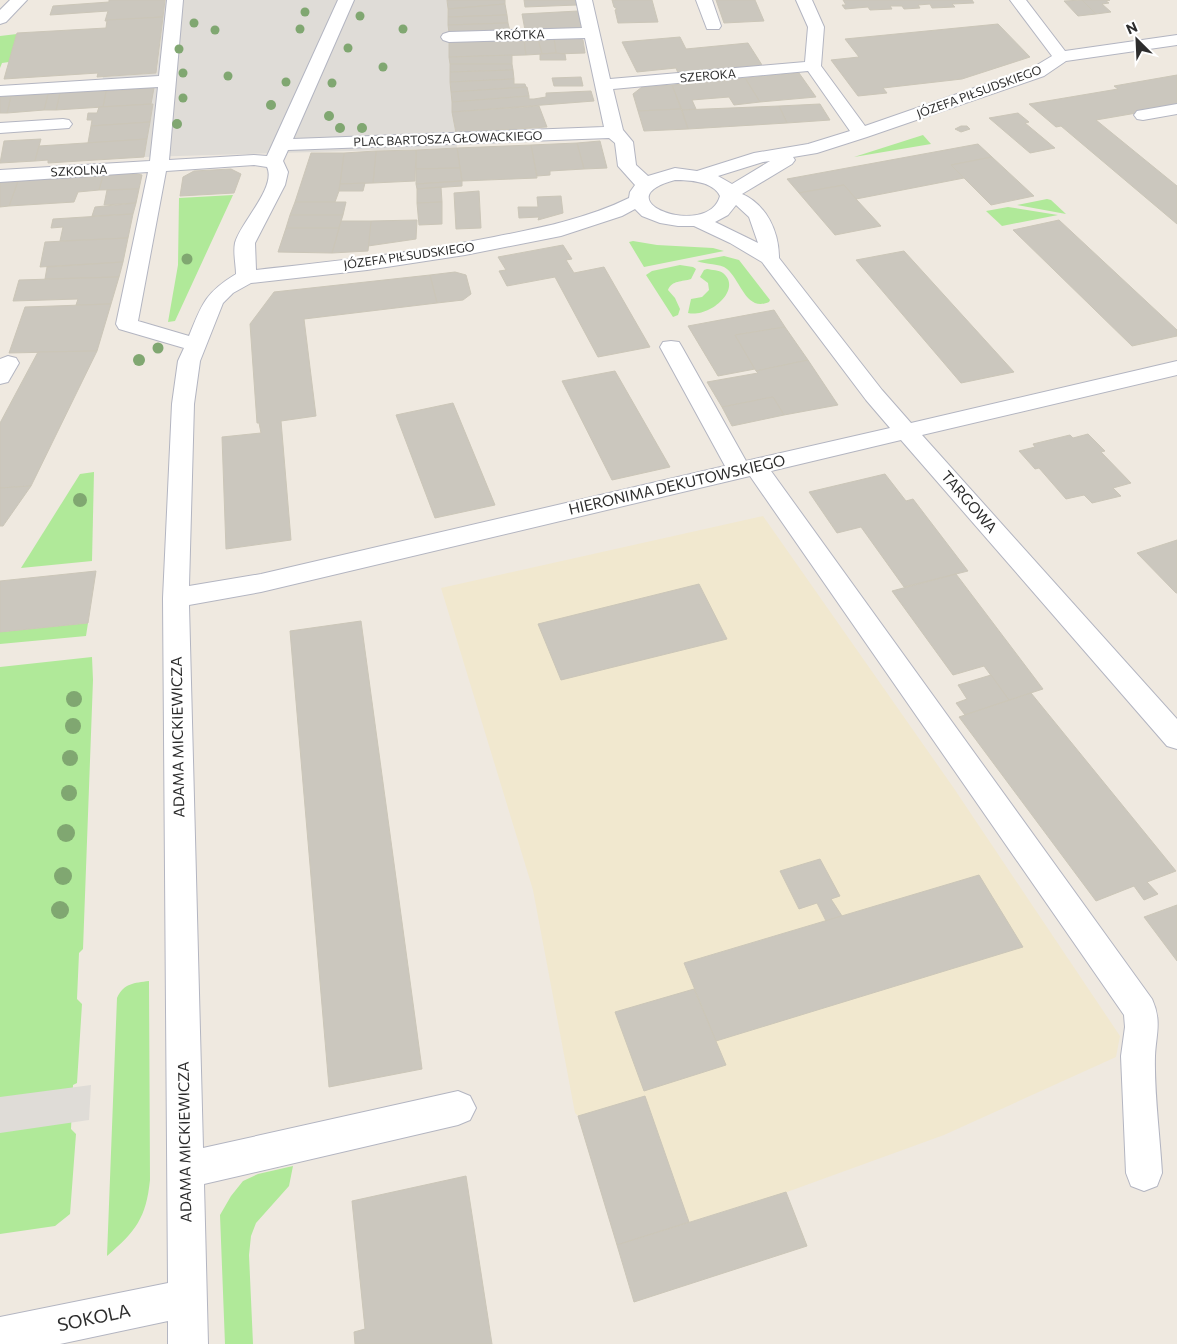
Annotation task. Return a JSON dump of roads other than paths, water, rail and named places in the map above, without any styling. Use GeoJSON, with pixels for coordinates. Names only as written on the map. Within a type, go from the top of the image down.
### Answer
{"type":"FeatureCollection","features":[{"type":"Feature","properties":{"kind":"street"},"geometry":{"type":"LineString","coordinates":[[0,19],[19,0]]}},
{"type":"Feature","properties":{"kind":"street"},"geometry":{"type":"LineString","coordinates":[[175,0],[158,166],[127,324],[196,345]]}},
{"type":"Feature","properties":{"kind":"street"},"geometry":{"type":"LineString","coordinates":[[246,278],[245,243],[276,185],[279,172],[277,153],[346,0]]}},
{"type":"Feature","properties":{"kind":"street"},"geometry":{"type":"LineString","coordinates":[[584,0],[614,132],[624,142],[627,166],[642,192],[641,205],[649,212],[669,219],[696,220],[715,215],[722,210],[729,200],[728,194]]}},
{"type":"Feature","properties":{"kind":"street"},"geometry":{"type":"LineString","coordinates":[[704,0],[713,26]]}},
{"type":"Feature","properties":{"kind":"street"},"geometry":{"type":"LineString","coordinates":[[804,0],[816,27],[813,66],[861,133]]}},
{"type":"Feature","properties":{"kind":"street"},"geometry":{"type":"LineString","coordinates":[[1018,0],[1061,57]]}},
{"type":"Feature","properties":{"kind":"street","name":"KRÓTKA"},"geometry":{"type":"LineString","coordinates":[[449,38],[590,33]]}},
{"type":"Feature","properties":{"kind":"street","name":"JÓZEFA PIŁSUDSKIEGO"},"geometry":{"type":"LineString","coordinates":[[246,278],[367,264],[465,249],[571,228],[615,212],[664,176],[688,174],[700,176],[760,157],[811,148],[861,133],[1038,72],[1061,57],[1173,44]]}},
{"type":"Feature","properties":{"kind":"street","name":"SZEROKA"},"geometry":{"type":"LineString","coordinates":[[603,85],[813,66]]}},
{"type":"Feature","properties":{"kind":"street"},"geometry":{"type":"LineString","coordinates":[[0,91],[167,81]]}},
{"type":"Feature","properties":{"kind":"street"},"geometry":{"type":"LineString","coordinates":[[1143,115],[1177,109]]}},
{"type":"Feature","properties":{"kind":"street"},"geometry":{"type":"LineString","coordinates":[[0,128],[63,124]]}},
{"type":"Feature","properties":{"kind":"street","name":"PLAC BARTOSZA GŁOWACKIEGO"},"geometry":{"type":"LineString","coordinates":[[158,166],[254,160],[277,153],[614,132]]}},
{"type":"Feature","properties":{"kind":"street","name":"JÓZEFA PIŁSUDSKIEGO"},"geometry":{"type":"LineString","coordinates":[[728,194],[748,185],[773,166],[811,148]]}},
{"type":"Feature","properties":{"kind":"street","name":"SZKOLNA"},"geometry":{"type":"LineString","coordinates":[[0,176],[158,166]]}},
{"type":"Feature","properties":{"kind":"street","name":"TARGOWA"},"geometry":{"type":"LineString","coordinates":[[700,176],[713,180],[723,187],[728,194],[750,206],[762,226],[769,246],[769,258]]}},
{"type":"Feature","properties":{"kind":"street","name":"JÓZEFA PIŁSUDSKIEGO"},"geometry":{"type":"LineString","coordinates":[[571,228],[606,228],[669,219]]}},
{"type":"Feature","properties":{"kind":"street","name":"TARGOWA"},"geometry":{"type":"LineString","coordinates":[[696,220],[737,239],[769,258],[874,395],[1177,738]]}},
{"type":"Feature","properties":{"kind":"street","name":"ADAMA MICKIEWICZA"},"geometry":{"type":"LineString","coordinates":[[188,1344],[176,598],[183,404],[189,361],[214,301],[226,289],[246,278]]}},
{"type":"Feature","properties":{"kind":"street"},"geometry":{"type":"LineString","coordinates":[[671,347],[747,468],[1140,1010],[1142,1027],[1138,1056],[1144,1173]]}},
{"type":"Feature","properties":{"kind":"street","name":"HIERONIMA DEKUTOWSKIEGO"},"geometry":{"type":"LineString","coordinates":[[176,598],[261,583],[1177,368]]}},
{"type":"Feature","properties":{"kind":"street"},"geometry":{"type":"LineString","coordinates":[[185,1170],[458,1108]]}},
{"type":"Feature","properties":{"kind":"street","name":"SOKOLA"},"geometry":{"type":"LineString","coordinates":[[0,1337],[187,1298]]}}]}
